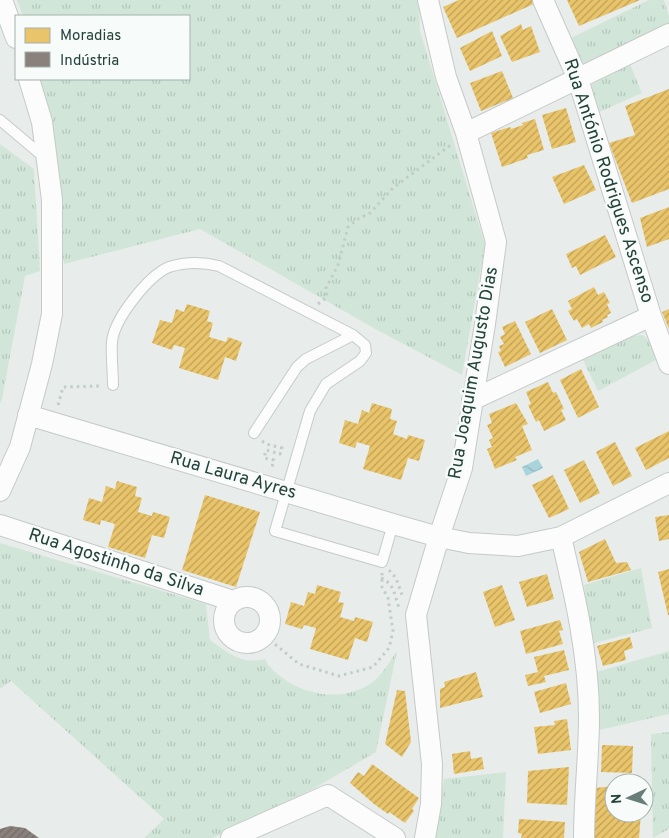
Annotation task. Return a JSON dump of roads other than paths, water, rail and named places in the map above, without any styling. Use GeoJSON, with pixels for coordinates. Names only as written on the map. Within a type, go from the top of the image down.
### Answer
{"type":"FeatureCollection","features":[{"type":"Feature","properties":{"kind":"street"},"geometry":{"type":"LineString","coordinates":[[2,0],[15,35]]}},
{"type":"Feature","properties":{"kind":"street","name":"Rua Joaquim Augusto Dias"},"geometry":{"type":"LineString","coordinates":[[425,838],[431,804],[432,764],[408,616],[416,615],[462,468],[496,242],[466,133],[446,76],[428,0]]}},
{"type":"Feature","properties":{"kind":"street","name":"Rua António Rodrigues Ascenso"},"geometry":{"type":"LineString","coordinates":[[543,0],[578,79],[651,316],[669,364]]}},
{"type":"Feature","properties":{"kind":"street"},"geometry":{"type":"LineString","coordinates":[[466,133],[669,34]]}},
{"type":"Feature","properties":{"kind":"street"},"geometry":{"type":"LineString","coordinates":[[0,491],[20,447],[42,364],[52,314],[52,200],[42,122],[29,80]]}},
{"type":"Feature","properties":{"kind":"street"},"geometry":{"type":"LineString","coordinates":[[472,400],[651,316]]}},
{"type":"Feature","properties":{"kind":"street","name":"Rua Laura Ayres"},"geometry":{"type":"LineString","coordinates":[[28,416],[393,524],[469,543],[518,546],[561,537],[669,483]]}},
{"type":"Feature","properties":{"kind":"street","name":"Rua Agostinho da Silva"},"geometry":{"type":"LineString","coordinates":[[0,525],[233,601]]}},
{"type":"Feature","properties":{"kind":"street"},"geometry":{"type":"LineString","coordinates":[[561,537],[585,654],[589,716],[584,838]]}},
{"type":"Feature","properties":{"kind":"street"},"geometry":{"type":"LineString","coordinates":[[249,597],[258,599],[269,612],[271,620],[269,629],[258,642],[241,643],[227,633],[224,625],[224,616],[227,608],[233,601],[249,597]]}},
{"type":"Feature","properties":{"kind":"street"},"geometry":{"type":"LineString","coordinates":[[232,838],[328,795],[395,838]]}},
{"type":"Feature","properties":{"kind":"lane"},"geometry":{"type":"LineString","coordinates":[[0,120],[47,161]]}},
{"type":"Feature","properties":{"kind":"lane"},"geometry":{"type":"LineString","coordinates":[[113,385],[112,342],[116,327],[124,311],[157,274],[170,267],[204,263],[219,266],[353,335],[365,345],[366,353],[360,361],[326,384],[317,396],[310,411],[275,531],[382,562],[393,524]]}},
{"type":"Feature","properties":{"kind":"lane"},"geometry":{"type":"LineString","coordinates":[[254,433],[297,367],[306,360],[353,335]]}},
{"type":"Feature","properties":{"kind":"water"},"geometry":{"type":"Polygon","coordinates":[[[538,459],[543,468],[526,476],[522,467],[538,459]]]}}]}
